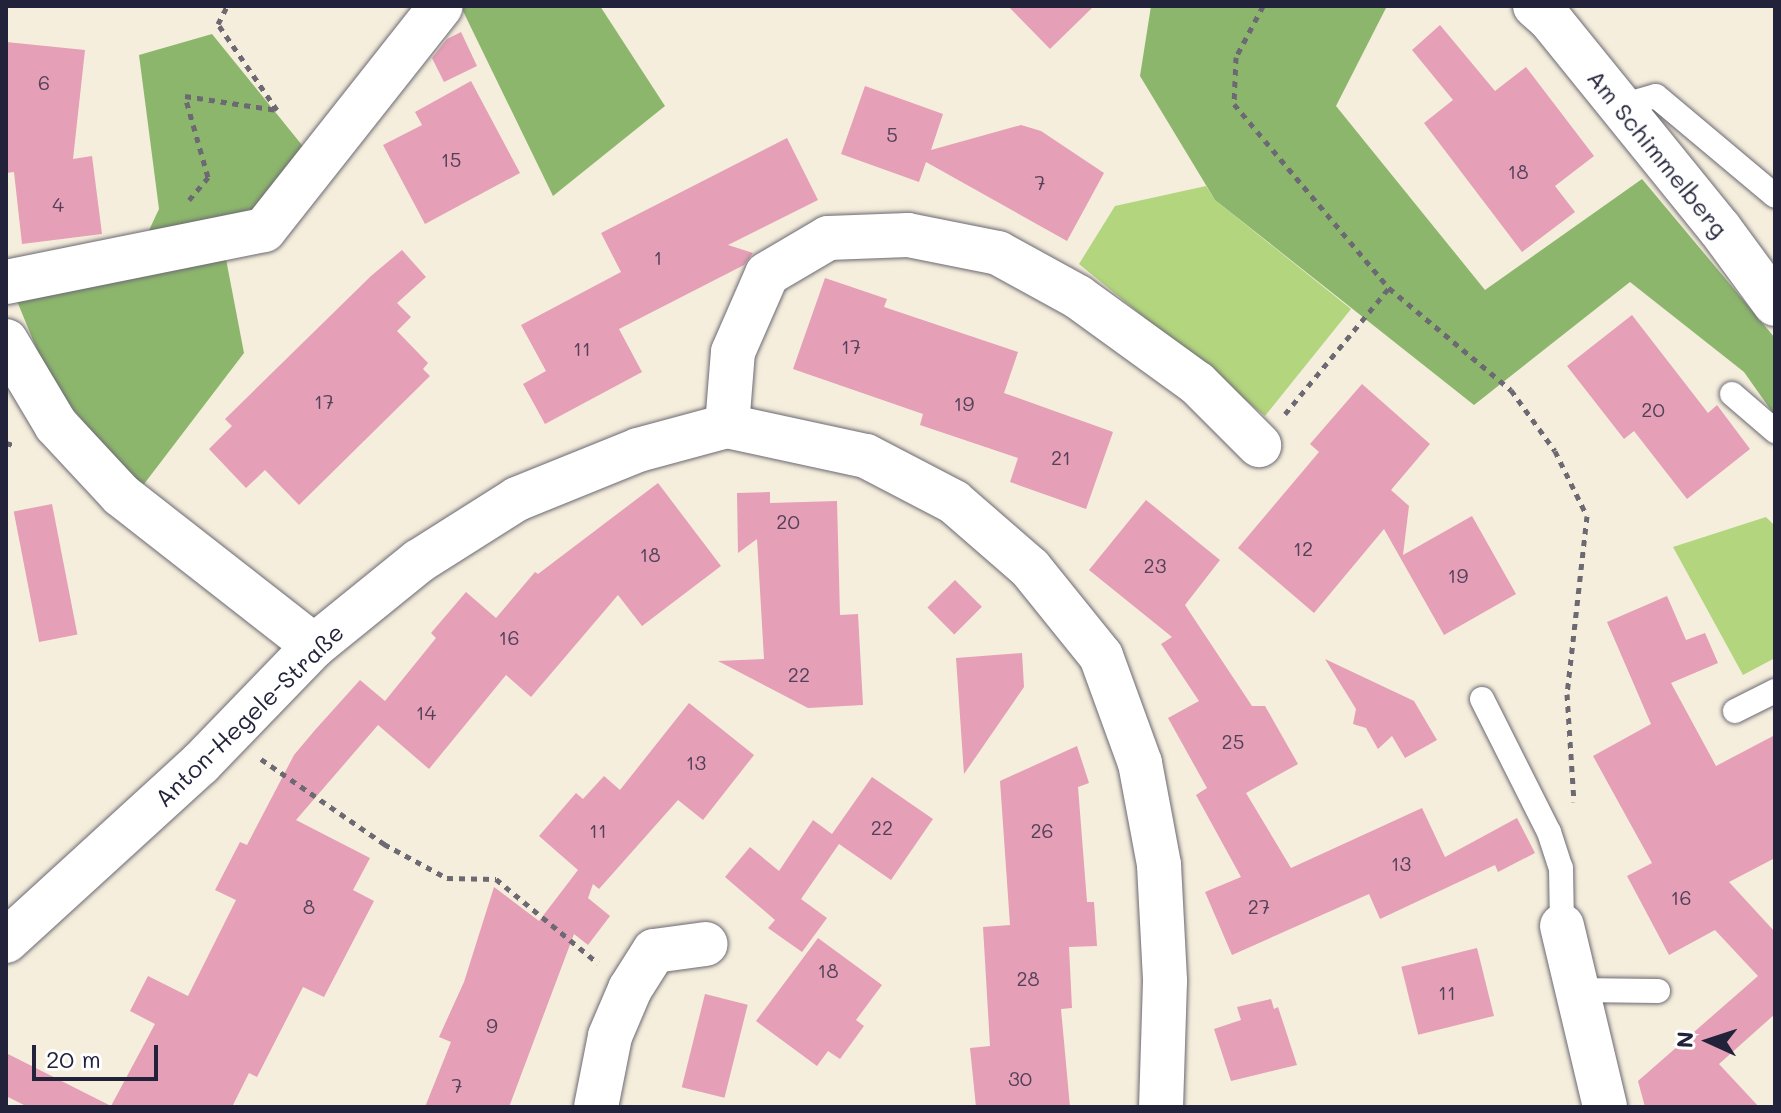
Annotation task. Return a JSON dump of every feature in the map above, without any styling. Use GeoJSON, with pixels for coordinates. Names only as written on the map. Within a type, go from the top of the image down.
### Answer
{"type":"FeatureCollection","features":[{"type":"Feature","properties":{"kind":"street"},"geometry":{"type":"LineString","coordinates":[[6,282],[264,230],[441,6]]}},
{"type":"Feature","properties":{"kind":"street","name":"Am Schimmelberg"},"geometry":{"type":"LineString","coordinates":[[1535,6],[1549,18],[1621,106],[1775,304]]}},
{"type":"Feature","properties":{"kind":"street"},"geometry":{"type":"LineString","coordinates":[[727,426],[733,352],[767,274],[828,238],[908,235],[998,253],[1078,297],[1197,383],[1259,445]]}},
{"type":"Feature","properties":{"kind":"street"},"geometry":{"type":"LineString","coordinates":[[6,341],[56,425],[121,495],[314,646]]}},
{"type":"Feature","properties":{"kind":"street","name":"Anton-Hegele-Straße"},"geometry":{"type":"LineString","coordinates":[[6,941],[227,736],[314,646],[419,561],[517,499],[638,450],[727,426],[866,456],[954,502],[1030,568],[1101,656],[1140,763],[1159,865],[1165,981],[1161,1107]]}},
{"type":"Feature","properties":{"kind":"street"},"geometry":{"type":"LineString","coordinates":[[1562,926],[1605,1107]]}},
{"type":"Feature","properties":{"kind":"street"},"geometry":{"type":"LineString","coordinates":[[596,1107],[610,1036],[630,989],[654,951],[706,944]]}},
{"type":"Feature","properties":{"kind":"lane"},"geometry":{"type":"LineString","coordinates":[[1621,106],[1656,96],[1775,196]]}},
{"type":"Feature","properties":{"kind":"lane"},"geometry":{"type":"LineString","coordinates":[[1732,394],[1775,431]]}},
{"type":"Feature","properties":{"kind":"lane"},"geometry":{"type":"LineString","coordinates":[[1735,711],[1775,691]]}},
{"type":"Feature","properties":{"kind":"lane"},"geometry":{"type":"LineString","coordinates":[[1482,699],[1549,832],[1561,868],[1562,926]]}},
{"type":"Feature","properties":{"kind":"lane"},"geometry":{"type":"LineString","coordinates":[[1577,990],[1658,991]]}},
{"type":"Feature","properties":{"kind":"path"},"geometry":{"type":"LineString","coordinates":[[144,254],[208,177],[185,96],[277,110],[218,24],[227,6]]}},
{"type":"Feature","properties":{"kind":"path"},"geometry":{"type":"LineString","coordinates":[[1263,6],[1236,57],[1234,104],[1389,288],[1511,390],[1555,451],[1587,516],[1567,694],[1573,814]]}},
{"type":"Feature","properties":{"kind":"path"},"geometry":{"type":"LineString","coordinates":[[1259,445],[1389,288]]}},
{"type":"Feature","properties":{"kind":"path"},"geometry":{"type":"LineString","coordinates":[[227,736],[384,844],[447,878],[496,879],[630,989]]}},
{"type":"Feature","properties":{"kind":"green space"},"geometry":{"type":"Polygon","coordinates":[[[465,6],[600,6],[665,106],[553,196],[462,9],[465,6]]]}},
{"type":"Feature","properties":{"kind":"green space"},"geometry":{"type":"Polygon","coordinates":[[[1151,6],[1387,6],[1336,106],[1485,290],[1642,179],[1775,338],[1775,416],[1744,372],[1630,282],[1474,405],[1215,200],[1140,76],[1151,6]]]}},
{"type":"Feature","properties":{"kind":"green space"},"geometry":{"type":"Polygon","coordinates":[[[212,34],[310,155],[226,259],[244,353],[141,488],[51,384],[17,301],[127,277],[159,209],[139,55],[212,34]]]}},
{"type":"Feature","properties":{"kind":"green space"},"geometry":{"type":"Polygon","coordinates":[[[1206,186],[1215,200],[1351,309],[1265,416],[1079,264],[1115,206],[1206,186]]]}},
{"type":"Feature","properties":{"kind":"green space"},"geometry":{"type":"Polygon","coordinates":[[[1766,517],[1775,526],[1775,658],[1743,675],[1673,547],[1766,517]]]}},
{"type":"Feature","properties":{"kind":"building"},"geometry":{"type":"Polygon","coordinates":[[[1008,6],[1094,6],[1050,49],[1008,6]]]}},
{"type":"Feature","properties":{"kind":"building"},"geometry":{"type":"Polygon","coordinates":[[[1440,25],[1495,91],[1526,67],[1594,156],[1555,186],[1575,212],[1522,252],[1424,123],[1453,100],[1412,50],[1440,25]]]}},
{"type":"Feature","properties":{"kind":"building"},"geometry":{"type":"Polygon","coordinates":[[[461,32],[477,66],[444,82],[432,58],[447,39],[461,32]]]}},
{"type":"Feature","properties":{"kind":"building"},"geometry":{"type":"Polygon","coordinates":[[[6,42],[85,50],[73,159],[92,156],[102,234],[22,244],[14,172],[6,173],[6,42]]]}},
{"type":"Feature","properties":{"kind":"building"},"geometry":{"type":"Polygon","coordinates":[[[471,81],[520,173],[425,224],[383,145],[422,125],[415,112],[471,81]]]}},
{"type":"Feature","properties":{"kind":"building"},"geometry":{"type":"Polygon","coordinates":[[[865,86],[943,114],[931,150],[1021,125],[1041,131],[1104,173],[1067,241],[926,162],[919,182],[841,154],[865,86]]]}},
{"type":"Feature","properties":{"kind":"building"},"geometry":{"type":"Polygon","coordinates":[[[787,138],[818,200],[728,245],[753,253],[744,265],[619,329],[642,372],[545,424],[523,384],[546,371],[521,325],[621,272],[601,233],[787,138]]]}},
{"type":"Feature","properties":{"kind":"building"},"geometry":{"type":"Polygon","coordinates":[[[402,250],[426,277],[397,303],[411,317],[397,331],[428,363],[423,369],[430,376],[299,505],[265,470],[246,488],[209,449],[232,426],[225,419],[371,276],[402,250]]]}},
{"type":"Feature","properties":{"kind":"building"},"geometry":{"type":"Polygon","coordinates":[[[825,278],[887,299],[884,307],[1018,352],[1004,393],[1113,432],[1086,509],[1010,482],[1018,458],[920,425],[923,414],[793,369],[825,278]]]}},
{"type":"Feature","properties":{"kind":"building"},"geometry":{"type":"Polygon","coordinates":[[[1632,315],[1708,413],[1717,405],[1750,449],[1687,499],[1634,431],[1624,439],[1567,366],[1632,315]]]}},
{"type":"Feature","properties":{"kind":"building"},"geometry":{"type":"Polygon","coordinates":[[[1362,384],[1430,444],[1391,490],[1409,506],[1403,555],[1472,516],[1516,594],[1444,635],[1384,529],[1314,613],[1238,548],[1319,452],[1310,444],[1362,384]]]}},
{"type":"Feature","properties":{"kind":"building"},"geometry":{"type":"Polygon","coordinates":[[[658,483],[721,566],[642,626],[618,595],[531,697],[506,675],[429,769],[378,725],[296,820],[370,858],[353,890],[374,901],[324,997],[303,987],[257,1077],[249,1073],[232,1107],[28,1107],[6,1096],[6,1053],[111,1106],[155,1024],[130,1011],[148,976],[188,996],[236,900],[215,890],[240,842],[247,845],[294,755],[315,730],[360,680],[385,701],[436,638],[431,633],[466,592],[496,618],[535,572],[538,574],[658,483]]]}},
{"type":"Feature","properties":{"kind":"building"},"geometry":{"type":"Polygon","coordinates":[[[770,492],[770,503],[837,501],[840,615],[858,614],[863,705],[808,708],[718,661],[764,659],[757,539],[738,553],[737,493],[770,492]]]}},
{"type":"Feature","properties":{"kind":"building"},"geometry":{"type":"Polygon","coordinates":[[[1146,500],[1220,560],[1185,605],[1252,706],[1265,706],[1298,764],[1246,793],[1291,868],[1422,808],[1445,857],[1517,818],[1535,853],[1498,872],[1495,865],[1380,919],[1369,894],[1232,955],[1205,892],[1241,877],[1196,795],[1207,788],[1168,718],[1199,701],[1161,644],[1172,637],[1089,570],[1146,500]]]}},
{"type":"Feature","properties":{"kind":"building"},"geometry":{"type":"Polygon","coordinates":[[[52,504],[77,635],[39,642],[14,511],[52,504]]]}},
{"type":"Feature","properties":{"kind":"building"},"geometry":{"type":"Polygon","coordinates":[[[955,580],[982,607],[954,634],[927,608],[955,580]]]}},
{"type":"Feature","properties":{"kind":"building"},"geometry":{"type":"Polygon","coordinates":[[[1667,596],[1686,640],[1705,633],[1718,663],[1671,683],[1716,766],[1775,735],[1775,858],[1729,882],[1775,932],[1775,1014],[1719,1064],[1759,1107],[1645,1107],[1638,1081],[1758,976],[1715,930],[1669,955],[1627,876],[1652,863],[1593,756],[1651,724],[1607,622],[1667,596]]]}},
{"type":"Feature","properties":{"kind":"building"},"geometry":{"type":"Polygon","coordinates":[[[1022,653],[1024,687],[964,774],[956,658],[1022,653]]]}},
{"type":"Feature","properties":{"kind":"building"},"geometry":{"type":"Polygon","coordinates":[[[1325,659],[1414,701],[1437,740],[1405,758],[1392,736],[1378,749],[1366,728],[1353,724],[1356,709],[1325,659]]]}},
{"type":"Feature","properties":{"kind":"building"},"geometry":{"type":"Polygon","coordinates":[[[689,703],[754,755],[703,820],[678,800],[599,889],[593,884],[588,898],[610,916],[588,945],[574,934],[509,1107],[425,1107],[451,1042],[439,1037],[464,982],[494,887],[539,921],[578,870],[539,836],[576,793],[583,799],[604,776],[620,790],[689,703]]]}},
{"type":"Feature","properties":{"kind":"building"},"geometry":{"type":"Polygon","coordinates":[[[1077,746],[1089,783],[1078,787],[1087,902],[1094,902],[1097,946],[1069,947],[1072,1008],[1061,1009],[1070,1107],[976,1107],[970,1048],[990,1046],[983,927],[1010,925],[1000,781],[1077,746]]]}},
{"type":"Feature","properties":{"kind":"building"},"geometry":{"type":"Polygon","coordinates":[[[872,777],[933,819],[891,880],[839,844],[801,899],[827,918],[802,952],[768,928],[775,920],[725,877],[750,847],[779,871],[813,820],[832,834],[872,777]]]}},
{"type":"Feature","properties":{"kind":"building"},"geometry":{"type":"Polygon","coordinates":[[[818,938],[882,985],[856,1020],[864,1026],[840,1059],[828,1051],[817,1066],[756,1021],[818,938]]]}},
{"type":"Feature","properties":{"kind":"building"},"geometry":{"type":"Polygon","coordinates":[[[1477,948],[1494,1016],[1418,1035],[1401,967],[1477,948]]]}},
{"type":"Feature","properties":{"kind":"building"},"geometry":{"type":"Polygon","coordinates":[[[705,994],[748,1005],[724,1098],[682,1087],[705,994]]]}},
{"type":"Feature","properties":{"kind":"building"},"geometry":{"type":"Polygon","coordinates":[[[1271,999],[1274,1009],[1278,1007],[1297,1065],[1231,1081],[1214,1029],[1241,1020],[1237,1007],[1271,999]]]}}]}
